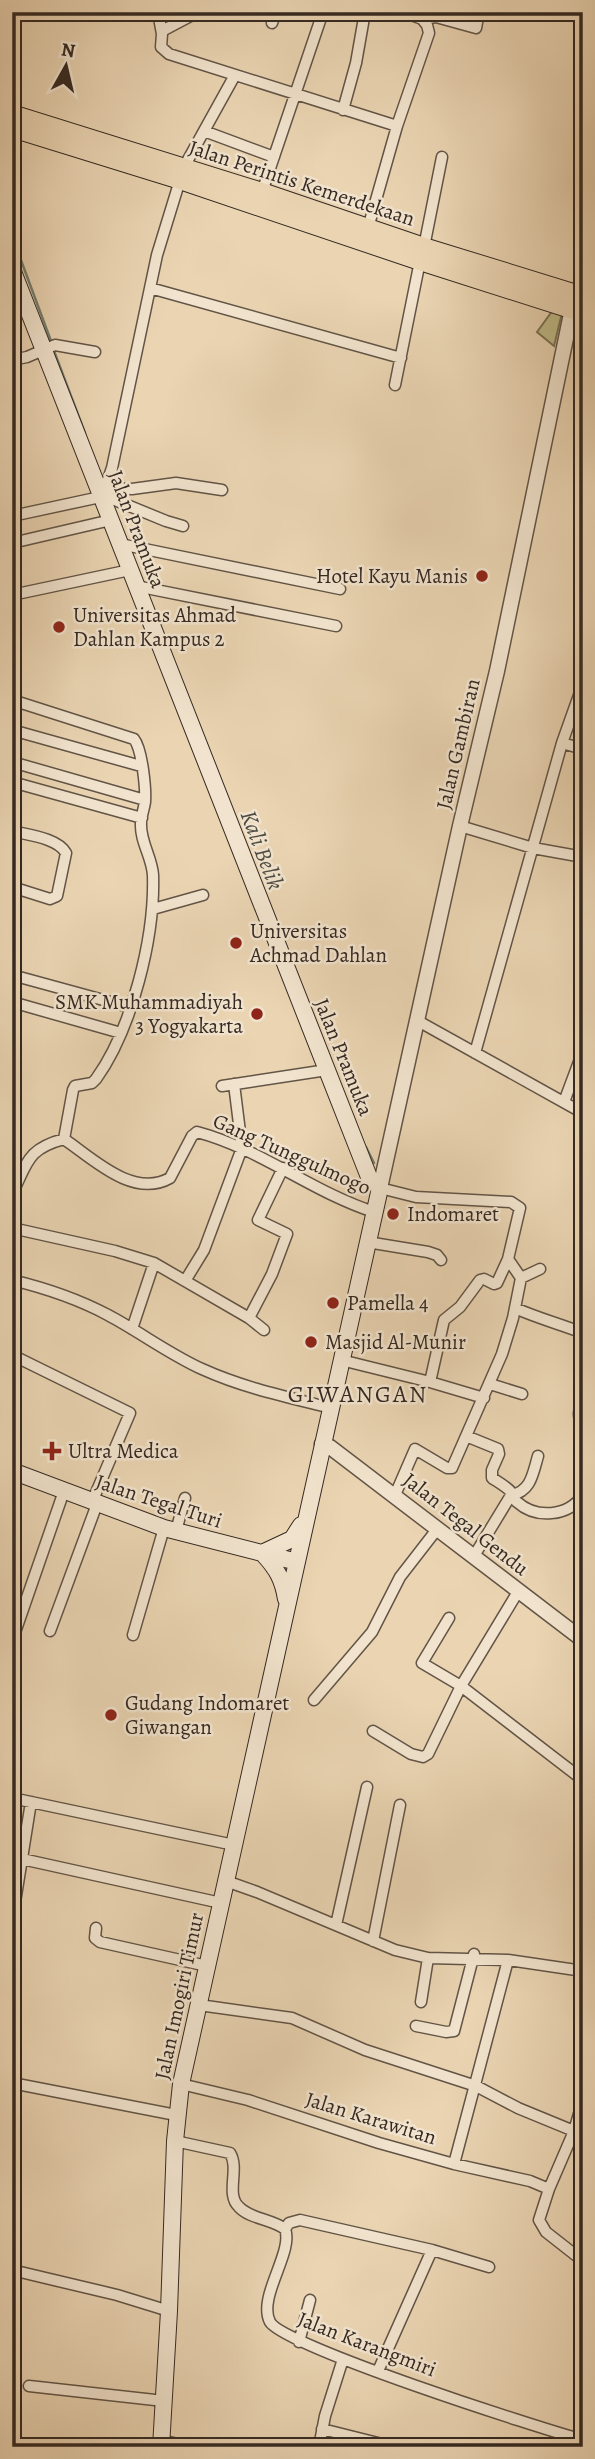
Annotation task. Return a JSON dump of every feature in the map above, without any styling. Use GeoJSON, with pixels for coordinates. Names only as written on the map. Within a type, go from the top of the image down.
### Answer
{"type":"FeatureCollection","features":[{"type":"Feature","properties":{"kind":"main road","name":"Jalan Perintis Kemerdekaan"},"geometry":{"type":"LineString","coordinates":[[12,114],[422,254],[580,298]]}},
{"type":"Feature","properties":{"kind":"main road","name":"Jalan Perintis Kemerdekaan"},"geometry":{"type":"LineString","coordinates":[[12,128],[182,174],[262,192],[368,228],[422,254]]}},
{"type":"Feature","properties":{"kind":"main road","name":"Jalan Pramuka"},"geometry":{"type":"LineString","coordinates":[[12,268],[16,289],[106,492],[111,520],[133,578],[369,1177],[380,1188]]}},
{"type":"Feature","properties":{"kind":"main road"},"geometry":{"type":"LineString","coordinates":[[297,1562],[380,1188]]}},
{"type":"Feature","properties":{"kind":"main road","name":"Jalan Tegal Turi"},"geometry":{"type":"LineString","coordinates":[[12,1471],[170,1530],[297,1562]]}},
{"type":"Feature","properties":{"kind":"main road"},"geometry":{"type":"LineString","coordinates":[[286,1607],[284,1585],[277,1569],[262,1553],[292,1539],[306,1517]]}},
{"type":"Feature","properties":{"kind":"main road","name":"Jalan Imogiri Timur"},"geometry":{"type":"LineString","coordinates":[[161,2443],[176,2115],[297,1562]]}},
{"type":"Feature","properties":{"kind":"street"},"geometry":{"type":"LineString","coordinates":[[158,12],[162,31],[161,47],[166,53],[295,96],[397,126]]}},
{"type":"Feature","properties":{"kind":"street"},"geometry":{"type":"LineString","coordinates":[[162,31],[198,12]]}},
{"type":"Feature","properties":{"kind":"street"},"geometry":{"type":"LineString","coordinates":[[262,192],[323,12]]}},
{"type":"Feature","properties":{"kind":"street"},"geometry":{"type":"LineString","coordinates":[[344,110],[365,12]]}},
{"type":"Feature","properties":{"kind":"street"},"geometry":{"type":"LineString","coordinates":[[403,12],[422,19],[436,17],[476,27],[479,12]]}},
{"type":"Feature","properties":{"kind":"street"},"geometry":{"type":"LineString","coordinates":[[368,228],[397,126],[429,33],[422,19]]}},
{"type":"Feature","properties":{"kind":"street"},"geometry":{"type":"LineString","coordinates":[[106,492],[157,255],[182,174],[235,75]]}},
{"type":"Feature","properties":{"kind":"street"},"geometry":{"type":"LineString","coordinates":[[204,131],[274,157]]}},
{"type":"Feature","properties":{"kind":"street"},"geometry":{"type":"LineString","coordinates":[[395,385],[442,157]]}},
{"type":"Feature","properties":{"kind":"street"},"geometry":{"type":"LineString","coordinates":[[150,288],[401,358]]}},
{"type":"Feature","properties":{"kind":"street","name":"Jalan Gambiran"},"geometry":{"type":"LineString","coordinates":[[380,1188],[580,298]]}},
{"type":"Feature","properties":{"kind":"street"},"geometry":{"type":"LineString","coordinates":[[12,360],[27,357],[55,345],[95,352]]}},
{"type":"Feature","properties":{"kind":"street"},"geometry":{"type":"LineString","coordinates":[[12,516],[106,492],[176,483],[222,490]]}},
{"type":"Feature","properties":{"kind":"street"},"geometry":{"type":"LineString","coordinates":[[106,492],[156,517],[183,526]]}},
{"type":"Feature","properties":{"kind":"street"},"geometry":{"type":"LineString","coordinates":[[12,543],[111,520]]}},
{"type":"Feature","properties":{"kind":"street"},"geometry":{"type":"LineString","coordinates":[[120,544],[340,589]]}},
{"type":"Feature","properties":{"kind":"street"},"geometry":{"type":"LineString","coordinates":[[12,595],[133,578],[337,626]]}},
{"type":"Feature","properties":{"kind":"street"},"geometry":{"type":"LineString","coordinates":[[475,1053],[562,743],[583,684]]}},
{"type":"Feature","properties":{"kind":"street"},"geometry":{"type":"LineString","coordinates":[[12,700],[134,739],[138,745],[145,800],[142,818],[145,851],[152,866],[153,909],[139,978],[113,1052],[92,1083],[75,1086],[64,1139],[44,1144],[34,1153],[12,1195]]}},
{"type":"Feature","properties":{"kind":"street"},"geometry":{"type":"LineString","coordinates":[[12,730],[141,766]]}},
{"type":"Feature","properties":{"kind":"street"},"geometry":{"type":"LineString","coordinates":[[562,743],[583,749]]}},
{"type":"Feature","properties":{"kind":"street"},"geometry":{"type":"LineString","coordinates":[[12,762],[145,800]]}},
{"type":"Feature","properties":{"kind":"street"},"geometry":{"type":"LineString","coordinates":[[12,782],[142,818]]}},
{"type":"Feature","properties":{"kind":"street"},"geometry":{"type":"LineString","coordinates":[[460,826],[533,848],[583,857]]}},
{"type":"Feature","properties":{"kind":"street"},"geometry":{"type":"LineString","coordinates":[[12,831],[62,846],[66,853],[56,898],[50,900],[12,887]]}},
{"type":"Feature","properties":{"kind":"street"},"geometry":{"type":"LineString","coordinates":[[153,909],[203,895]]}},
{"type":"Feature","properties":{"kind":"street"},"geometry":{"type":"LineString","coordinates":[[12,975],[129,1007]]}},
{"type":"Feature","properties":{"kind":"street"},"geometry":{"type":"LineString","coordinates":[[12,1002],[121,1033]]}},
{"type":"Feature","properties":{"kind":"street"},"geometry":{"type":"LineString","coordinates":[[418,1021],[583,1113]]}},
{"type":"Feature","properties":{"kind":"street"},"geometry":{"type":"LineString","coordinates":[[564,1102],[583,1051]]}},
{"type":"Feature","properties":{"kind":"street"},"geometry":{"type":"LineString","coordinates":[[222,1086],[327,1070]]}},
{"type":"Feature","properties":{"kind":"street"},"geometry":{"type":"LineString","coordinates":[[185,1281],[204,1250],[242,1149],[234,1084]]}},
{"type":"Feature","properties":{"kind":"street","name":"Gang Tunggulmogo"},"geometry":{"type":"LineString","coordinates":[[64,1139],[106,1170],[125,1179],[146,1182],[170,1178],[195,1132],[242,1149],[284,1168],[307,1183],[374,1212]]}},
{"type":"Feature","properties":{"kind":"street"},"geometry":{"type":"LineString","coordinates":[[249,1318],[272,1275],[287,1234],[258,1220],[284,1168]]}},
{"type":"Feature","properties":{"kind":"street"},"geometry":{"type":"LineString","coordinates":[[380,1188],[416,1197],[515,1203],[520,1208],[508,1259],[498,1283],[480,1280],[460,1307],[444,1320],[430,1382]]}},
{"type":"Feature","properties":{"kind":"street"},"geometry":{"type":"LineString","coordinates":[[12,1228],[154,1263],[249,1318],[264,1330]]}},
{"type":"Feature","properties":{"kind":"street"},"geometry":{"type":"LineString","coordinates":[[368,1242],[428,1252],[437,1255],[441,1260]]}},
{"type":"Feature","properties":{"kind":"street"},"geometry":{"type":"LineString","coordinates":[[395,1494],[415,1449],[450,1469],[467,1436],[510,1329],[521,1278],[508,1259]]}},
{"type":"Feature","properties":{"kind":"street"},"geometry":{"type":"LineString","coordinates":[[132,1329],[154,1263]]}},
{"type":"Feature","properties":{"kind":"street"},"geometry":{"type":"LineString","coordinates":[[521,1278],[540,1269]]}},
{"type":"Feature","properties":{"kind":"street"},"geometry":{"type":"LineString","coordinates":[[12,1280],[77,1301],[111,1316],[200,1368],[224,1378],[256,1390],[331,1409]]}},
{"type":"Feature","properties":{"kind":"street"},"geometry":{"type":"LineString","coordinates":[[514,1308],[583,1333]]}},
{"type":"Feature","properties":{"kind":"street"},"geometry":{"type":"LineString","coordinates":[[12,1355],[131,1413],[94,1503],[50,1632]]}},
{"type":"Feature","properties":{"kind":"street"},"geometry":{"type":"LineString","coordinates":[[341,1360],[484,1398]]}},
{"type":"Feature","properties":{"kind":"street"},"geometry":{"type":"LineString","coordinates":[[583,1376],[579,1415],[583,1450]]}},
{"type":"Feature","properties":{"kind":"street"},"geometry":{"type":"LineString","coordinates":[[489,1384],[522,1394]]}},
{"type":"Feature","properties":{"kind":"street"},"geometry":{"type":"LineString","coordinates":[[467,1436],[499,1451],[492,1478],[528,1509],[550,1513],[567,1510],[583,1495]]}},
{"type":"Feature","properties":{"kind":"street","name":"Jalan Tegal Gendu"},"geometry":{"type":"LineString","coordinates":[[322,1444],[395,1494],[583,1640]]}},
{"type":"Feature","properties":{"kind":"street"},"geometry":{"type":"LineString","coordinates":[[511,1495],[520,1494],[526,1489],[538,1456]]}},
{"type":"Feature","properties":{"kind":"street"},"geometry":{"type":"LineString","coordinates":[[12,1641],[64,1491]]}},
{"type":"Feature","properties":{"kind":"street"},"geometry":{"type":"LineString","coordinates":[[474,1556],[511,1495]]}},
{"type":"Feature","properties":{"kind":"street"},"geometry":{"type":"LineString","coordinates":[[133,1635],[170,1530],[185,1498]]}},
{"type":"Feature","properties":{"kind":"street"},"geometry":{"type":"LineString","coordinates":[[314,1700],[372,1632],[400,1577],[438,1528]]}},
{"type":"Feature","properties":{"kind":"street"},"geometry":{"type":"LineString","coordinates":[[373,1731],[411,1754],[425,1756],[430,1751],[461,1686],[519,1590]]}},
{"type":"Feature","properties":{"kind":"street"},"geometry":{"type":"LineString","coordinates":[[449,1618],[422,1663],[461,1686],[583,1780]]}},
{"type":"Feature","properties":{"kind":"street"},"geometry":{"type":"LineString","coordinates":[[336,1925],[367,1787]]}},
{"type":"Feature","properties":{"kind":"street"},"geometry":{"type":"LineString","coordinates":[[12,1798],[234,1845]]}},
{"type":"Feature","properties":{"kind":"street"},"geometry":{"type":"LineString","coordinates":[[12,1921],[31,1802]]}},
{"type":"Feature","properties":{"kind":"street"},"geometry":{"type":"LineString","coordinates":[[373,1941],[400,1805]]}},
{"type":"Feature","properties":{"kind":"street"},"geometry":{"type":"LineString","coordinates":[[22,1860],[221,1903]]}},
{"type":"Feature","properties":{"kind":"street"},"geometry":{"type":"LineString","coordinates":[[226,1881],[395,1950],[428,1958],[473,1957],[583,1971]]}},
{"type":"Feature","properties":{"kind":"street"},"geometry":{"type":"LineString","coordinates":[[96,1928],[95,1938],[100,1942],[207,1966]]}},
{"type":"Feature","properties":{"kind":"street"},"geometry":{"type":"LineString","coordinates":[[416,2026],[454,2031],[473,1957]]}},
{"type":"Feature","properties":{"kind":"street"},"geometry":{"type":"LineString","coordinates":[[421,2002],[428,1958]]}},
{"type":"Feature","properties":{"kind":"street"},"geometry":{"type":"LineString","coordinates":[[454,2164],[508,1960]]}},
{"type":"Feature","properties":{"kind":"street"},"geometry":{"type":"LineString","coordinates":[[198,2005],[292,2018],[365,2050],[476,2086],[518,2108],[574,2131]]}},
{"type":"Feature","properties":{"kind":"street"},"geometry":{"type":"LineString","coordinates":[[12,2083],[176,2115]]}},
{"type":"Feature","properties":{"kind":"street","name":"Jalan Karawitan"},"geometry":{"type":"LineString","coordinates":[[181,2084],[248,2099],[379,2143],[454,2164],[530,2180],[549,2189]]}},
{"type":"Feature","properties":{"kind":"street"},"geometry":{"type":"LineString","coordinates":[[583,2100],[574,2131],[540,2213],[540,2225],[561,2246],[583,2261]]}},
{"type":"Feature","properties":{"kind":"street"},"geometry":{"type":"LineString","coordinates":[[174,2141],[230,2152],[234,2162],[233,2195],[237,2205],[241,2210],[285,2229],[289,2223],[300,2220],[432,2250],[489,2267]]}},
{"type":"Feature","properties":{"kind":"street","name":"Jalan Karangmiri"},"geometry":{"type":"LineString","coordinates":[[285,2229],[286,2241],[267,2310],[273,2326],[299,2342],[343,2359],[546,2430],[583,2440]]}},
{"type":"Feature","properties":{"kind":"street"},"geometry":{"type":"LineString","coordinates":[[378,2371],[432,2250]]}},
{"type":"Feature","properties":{"kind":"street"},"geometry":{"type":"LineString","coordinates":[[12,2270],[117,2295],[169,2311]]}},
{"type":"Feature","properties":{"kind":"street"},"geometry":{"type":"LineString","coordinates":[[299,2342],[310,2300]]}},
{"type":"Feature","properties":{"kind":"street"},"geometry":{"type":"LineString","coordinates":[[319,2447],[322,2428],[343,2359]]}},
{"type":"Feature","properties":{"kind":"street"},"geometry":{"type":"LineString","coordinates":[[29,2386],[164,2401]]}},
{"type":"Feature","properties":{"kind":"street"},"geometry":{"type":"LineString","coordinates":[[322,2428],[394,2447]]}},
{"type":"Feature","properties":{"kind":"street"},"geometry":{"type":"LineString","coordinates":[[161,2443],[190,2447]]}},
{"type":"Feature","properties":{"kind":"shaded area"},"geometry":{"type":"Polygon","coordinates":[[[553,310],[562,313],[554,346],[537,332],[553,310]]]}},
{"type":"Feature","properties":{"kind":"waterway"},"geometry":{"type":"LineString","coordinates":[[12,236],[51,341]]}},
{"type":"Feature","properties":{"kind":"waterway"},"geometry":{"type":"LineString","coordinates":[[54,351],[85,433]]}},
{"type":"Feature","properties":{"kind":"waterway","name":"Kali Belik"},"geometry":{"type":"LineString","coordinates":[[366,1147],[374,1163]]}},
{"type":"Feature","properties":{"kind":"place","name":"Hotel Kayu Manis"},"geometry":{"type":"Point","coordinates":[482,576]}},
{"type":"Feature","properties":{"kind":"place","name":"Universitas Ahmad Dahlan Kampus 2"},"geometry":{"type":"Point","coordinates":[59,627]}},
{"type":"Feature","properties":{"kind":"place","name":"Universitas Achmad Dahlan"},"geometry":{"type":"Point","coordinates":[236,943]}},
{"type":"Feature","properties":{"kind":"place","name":"SMK Muhammadiyah 3 Yogyakarta"},"geometry":{"type":"Point","coordinates":[257,1014]}},
{"type":"Feature","properties":{"kind":"place","name":"Indomaret"},"geometry":{"type":"Point","coordinates":[393,1214]}},
{"type":"Feature","properties":{"kind":"place","name":"Pamella 4"},"geometry":{"type":"Point","coordinates":[333,1303]}},
{"type":"Feature","properties":{"kind":"place","name":"Masjid Al-Munir"},"geometry":{"type":"Point","coordinates":[311,1342]}},
{"type":"Feature","properties":{"kind":"place","name":"Ultra Medica"},"geometry":{"type":"Point","coordinates":[52,1451]}},
{"type":"Feature","properties":{"kind":"place","name":"Gudang Indomaret Giwangan"},"geometry":{"type":"Point","coordinates":[111,1715]}},
{"type":"Feature","properties":{"kind":"district","name":"GIWANGAN"},"geometry":{"type":"Point","coordinates":[358,1394]}}]}
